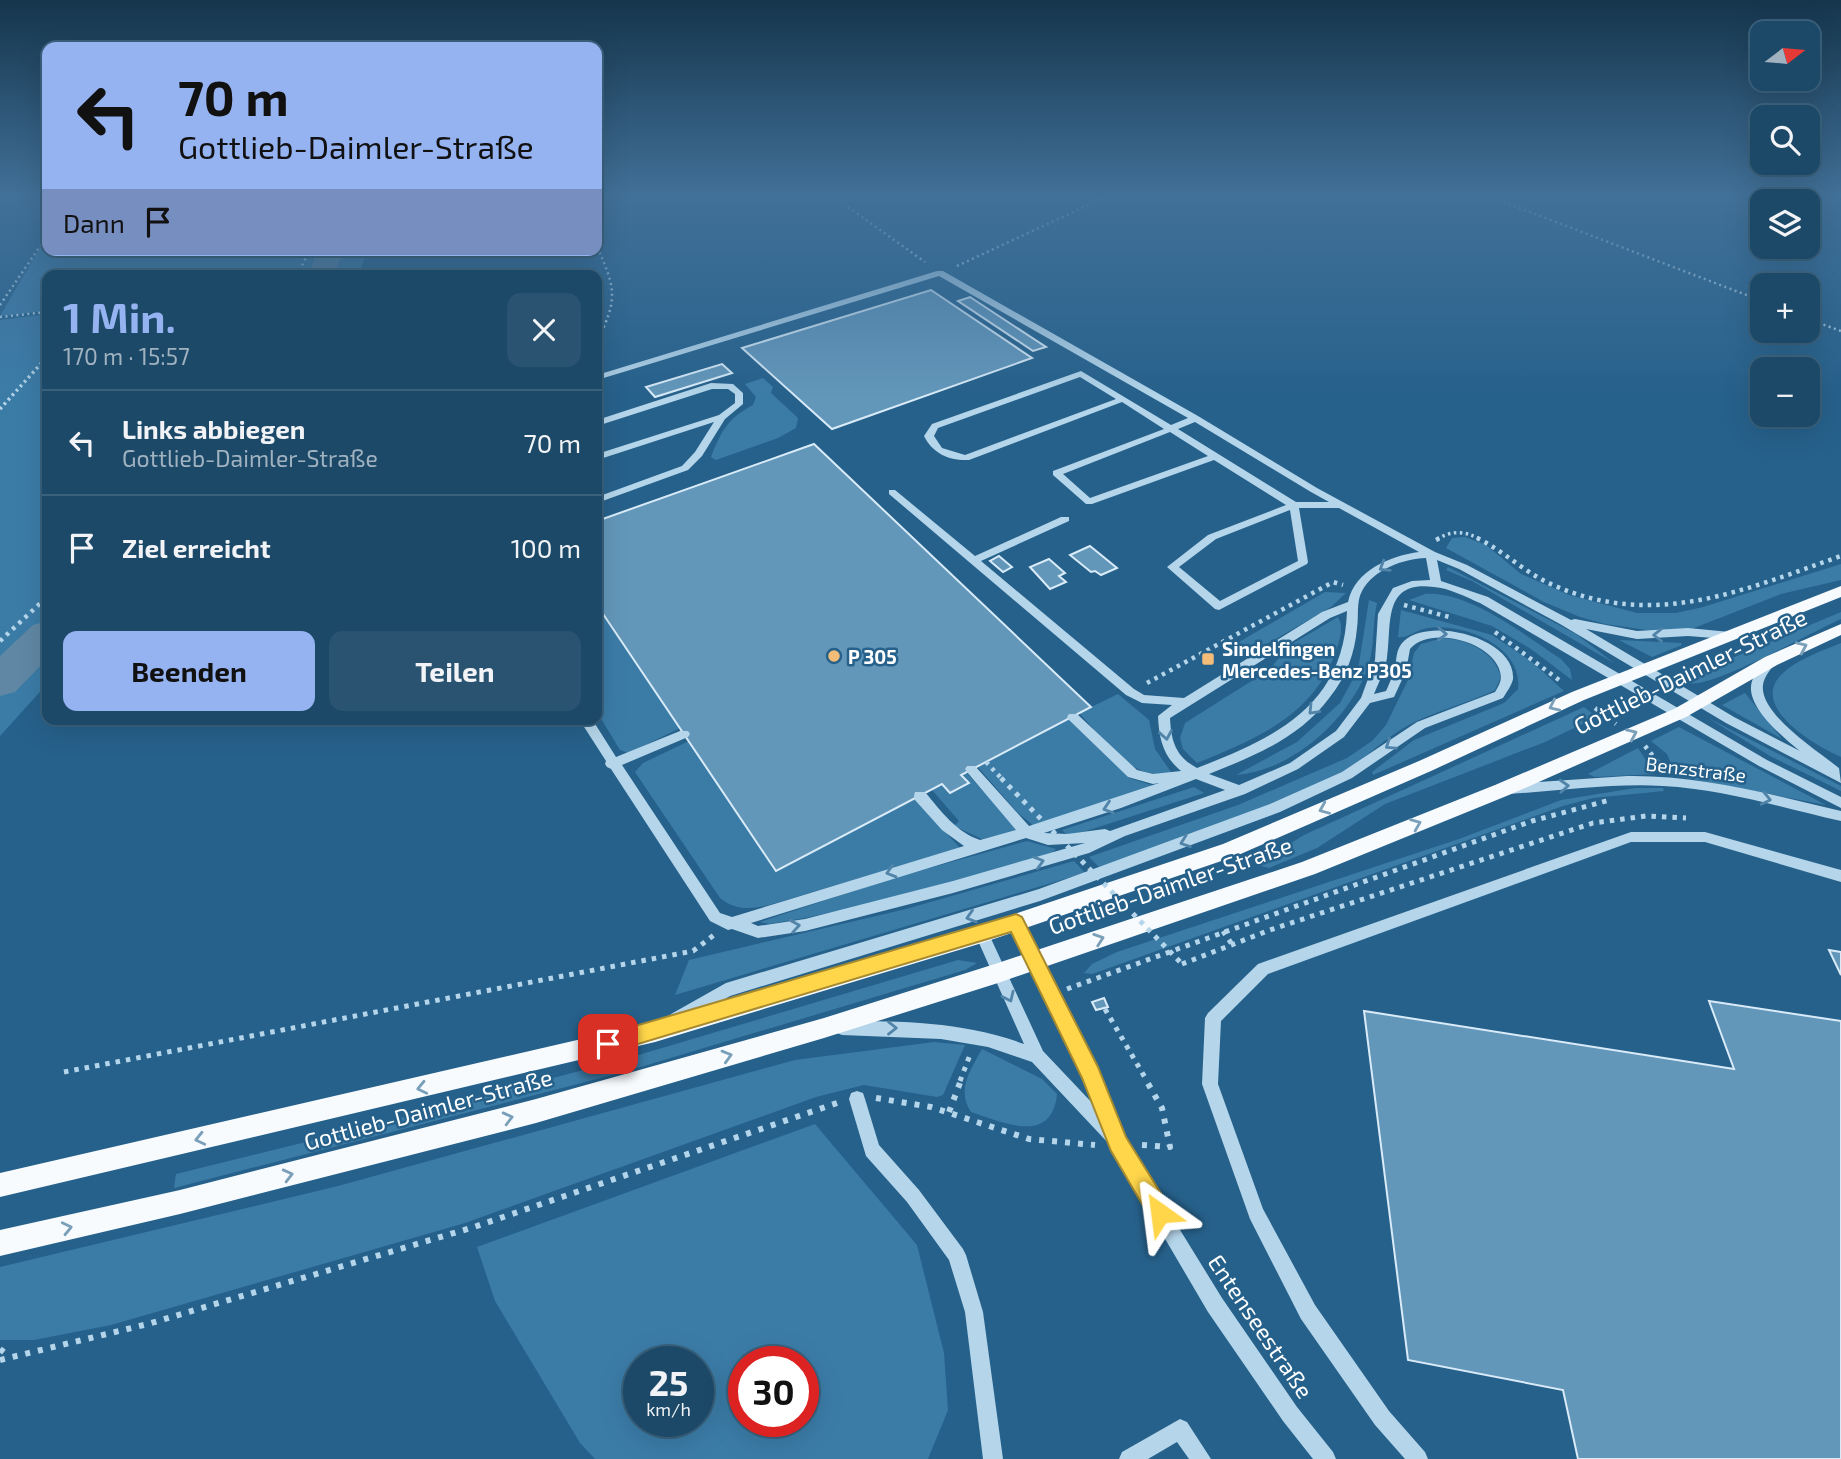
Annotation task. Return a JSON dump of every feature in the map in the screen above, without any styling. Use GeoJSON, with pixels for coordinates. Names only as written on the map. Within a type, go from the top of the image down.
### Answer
{"type":"FeatureCollection","features":[{"type":"Feature","properties":{"kind":"main road","name":"Gottlieb-Daimler-Straße"},"geometry":{"type":"LineString","coordinates":[[0,1185],[655,1032],[982,934],[1229,849],[1617,680],[1841,591]]}},
{"type":"Feature","properties":{"kind":"main road","name":"Gottlieb-Daimler-Straße"},"geometry":{"type":"LineString","coordinates":[[0,1243],[180,1202],[536,1111],[824,1028],[998,973],[1308,868],[1502,790],[1680,713],[1771,661],[1841,629]]}},
{"type":"Feature","properties":{"kind":"street"},"geometry":{"type":"LineString","coordinates":[[602,376],[940,273],[1342,505],[1431,554],[1463,567],[1564,621],[1816,768],[1841,777]]}},
{"type":"Feature","properties":{"kind":"street"},"geometry":{"type":"LineString","coordinates":[[1104,368],[935,426],[929,436],[934,447],[946,455],[966,458],[1123,399]]}},
{"type":"Feature","properties":{"kind":"street"},"geometry":{"type":"LineString","coordinates":[[1081,374],[1294,505],[1303,562],[1219,606],[1172,567],[1212,537],[1294,505],[1342,505]]}},
{"type":"Feature","properties":{"kind":"street"},"geometry":{"type":"LineString","coordinates":[[602,421],[691,392],[730,386],[739,393],[739,404],[722,417],[602,455]]}},
{"type":"Feature","properties":{"kind":"street"},"geometry":{"type":"LineString","coordinates":[[602,498],[685,468],[699,454],[722,417]]}},
{"type":"Feature","properties":{"kind":"street"},"geometry":{"type":"LineString","coordinates":[[1195,418],[1056,474],[1089,502],[1215,456]]}},
{"type":"Feature","properties":{"kind":"street"},"geometry":{"type":"LineString","coordinates":[[1267,488],[1292,477]]}},
{"type":"Feature","properties":{"kind":"street"},"geometry":{"type":"LineString","coordinates":[[892,492],[975,559],[1130,692],[1142,699],[1183,702]]}},
{"type":"Feature","properties":{"kind":"street"},"geometry":{"type":"LineString","coordinates":[[975,559],[1065,519]]}},
{"type":"Feature","properties":{"kind":"street"},"geometry":{"type":"LineString","coordinates":[[1431,554],[1436,583]]}},
{"type":"Feature","properties":{"kind":"street"},"geometry":{"type":"LineString","coordinates":[[728,924],[1157,792],[1252,752],[1282,736],[1319,704],[1344,665],[1357,590],[1385,566],[1403,557],[1431,554]]}},
{"type":"Feature","properties":{"kind":"street"},"geometry":{"type":"LineString","coordinates":[[588,725],[611,764],[715,917],[728,924],[758,932],[805,925],[953,887],[1084,849],[1120,832],[1240,790],[1315,753],[1340,734],[1366,700],[1381,660],[1384,614],[1389,600],[1397,590],[1412,584],[1436,583],[1484,600],[1617,680],[1680,713],[1763,763],[1841,803]]}},
{"type":"Feature","properties":{"kind":"street"},"geometry":{"type":"LineString","coordinates":[[1240,790],[1194,775],[1181,766],[1163,736],[1164,716],[1326,615],[1353,604]]}},
{"type":"Feature","properties":{"kind":"street"},"geometry":{"type":"LineString","coordinates":[[1564,621],[1637,635],[1688,632],[1726,635]]}},
{"type":"Feature","properties":{"kind":"street"},"geometry":{"type":"LineString","coordinates":[[655,1032],[726,990],[1040,895],[1275,808],[1347,775],[1422,724],[1499,695],[1508,686],[1509,676],[1502,661],[1476,641],[1440,633],[1424,634],[1410,640],[1402,651],[1401,668],[1391,694],[1366,700]]}},
{"type":"Feature","properties":{"kind":"street"},"geometry":{"type":"LineString","coordinates":[[1771,661],[1756,684],[1756,693],[1767,713],[1841,777]]}},
{"type":"Feature","properties":{"kind":"street"},"geometry":{"type":"LineString","coordinates":[[1073,717],[1133,774],[1153,779],[1194,775]]}},
{"type":"Feature","properties":{"kind":"street"},"geometry":{"type":"LineString","coordinates":[[611,764],[684,734]]}},
{"type":"Feature","properties":{"kind":"street"},"geometry":{"type":"LineString","coordinates":[[971,769],[1027,833],[1042,838],[1066,840],[1120,832]]}},
{"type":"Feature","properties":{"kind":"street","name":"Benzstraße"},"geometry":{"type":"LineString","coordinates":[[1502,790],[1626,780],[1667,782],[1748,794],[1841,816]]}},
{"type":"Feature","properties":{"kind":"street"},"geometry":{"type":"LineString","coordinates":[[920,796],[953,834],[964,842],[980,846]]}},
{"type":"Feature","properties":{"kind":"street"},"geometry":{"type":"LineString","coordinates":[[1418,1459],[1382,1419],[1308,1312],[1256,1213],[1210,1084],[1213,1018],[1263,968],[1631,837],[1705,837],[1841,876]]}},
{"type":"Feature","properties":{"kind":"street","name":"Entenseestraße"},"geometry":{"type":"LineString","coordinates":[[1016,923],[1091,1074],[1118,1144],[1215,1305],[1290,1414],[1326,1459]]}},
{"type":"Feature","properties":{"kind":"street","name":"Entenseestraße"},"geometry":{"type":"LineString","coordinates":[[982,934],[1037,1056],[1118,1144]]}},
{"type":"Feature","properties":{"kind":"street","name":"Entenseestraße"},"geometry":{"type":"LineString","coordinates":[[824,1028],[930,1028],[977,1037],[1037,1056]]}},
{"type":"Feature","properties":{"kind":"street"},"geometry":{"type":"LineString","coordinates":[[857,1099],[872,1150],[913,1196],[957,1255],[974,1311],[993,1459]]}},
{"type":"Feature","properties":{"kind":"street"},"geometry":{"type":"LineString","coordinates":[[1129,1459],[1180,1429],[1201,1459]]}},
{"type":"Feature","properties":{"kind":"path"},"geometry":{"type":"LineString","coordinates":[[0,305],[29,262]]}},
{"type":"Feature","properties":{"kind":"path"},"geometry":{"type":"LineString","coordinates":[[602,331],[613,310],[616,286],[604,262]]}},
{"type":"Feature","properties":{"kind":"path"},"geometry":{"type":"LineString","coordinates":[[925,262],[940,273],[964,262]]}},
{"type":"Feature","properties":{"kind":"path"},"geometry":{"type":"LineString","coordinates":[[1661,262],[1750,296]]}},
{"type":"Feature","properties":{"kind":"path"},"geometry":{"type":"LineString","coordinates":[[0,317],[42,313]]}},
{"type":"Feature","properties":{"kind":"path"},"geometry":{"type":"LineString","coordinates":[[1820,323],[1841,331]]}},
{"type":"Feature","properties":{"kind":"path"},"geometry":{"type":"LineString","coordinates":[[0,409],[42,363]]}},
{"type":"Feature","properties":{"kind":"path"},"geometry":{"type":"LineString","coordinates":[[1431,554],[1436,540],[1441,536],[1457,532],[1476,536],[1506,560],[1545,582],[1588,598],[1635,608],[1681,607],[1841,556]]}},
{"type":"Feature","properties":{"kind":"path"},"geometry":{"type":"LineString","coordinates":[[0,641],[42,602]]}},
{"type":"Feature","properties":{"kind":"path"},"geometry":{"type":"LineString","coordinates":[[986,762],[1182,964],[1243,942]]}},
{"type":"Feature","properties":{"kind":"path"},"geometry":{"type":"LineString","coordinates":[[1051,995],[1532,821],[1613,800]]}},
{"type":"Feature","properties":{"kind":"path"},"geometry":{"type":"LineString","coordinates":[[64,1072],[693,951],[728,924]]}},
{"type":"Feature","properties":{"kind":"path"},"geometry":{"type":"LineString","coordinates":[[1223,931],[1233,946]]}},
{"type":"Feature","properties":{"kind":"path"},"geometry":{"type":"LineString","coordinates":[[0,1360],[148,1324],[461,1231],[811,1110],[857,1099],[902,1099],[949,1112],[1021,1138],[1067,1145],[1170,1147],[1162,1108],[1105,1009]]}},
{"type":"Feature","properties":{"kind":"path"},"geometry":{"type":"LineString","coordinates":[[949,1112],[977,1037]]}},
{"type":"Feature","properties":{"kind":"path"},"geometry":{"type":"LineString","coordinates":[[0,1349],[10,1357]]}},
{"type":"Feature","properties":{"kind":"shaded area"},"geometry":{"type":"Polygon","coordinates":[[[32,262],[363,262],[360,270],[42,270],[42,312],[0,316],[32,262]]]}},
{"type":"Feature","properties":{"kind":"shaded area"},"geometry":{"type":"Polygon","coordinates":[[[42,315],[42,690],[0,736],[0,320],[42,315]]]}},
{"type":"Feature","properties":{"kind":"shaded area"},"geometry":{"type":"Polygon","coordinates":[[[763,378],[773,387],[771,393],[798,418],[796,428],[778,438],[716,460],[711,457],[726,426],[753,405],[756,397],[745,384],[763,378]]]}},
{"type":"Feature","properties":{"kind":"shaded area"},"geometry":{"type":"Polygon","coordinates":[[[1465,537],[1486,545],[1521,574],[1569,595],[1637,613],[1676,613],[1703,607],[1841,564],[1841,580],[1781,594],[1694,628],[1654,631],[1605,624],[1544,602],[1446,548],[1452,538],[1465,537]]]}},
{"type":"Feature","properties":{"kind":"shaded area"},"geometry":{"type":"Polygon","coordinates":[[[1448,567],[1576,634],[1614,663],[1472,581],[1446,570],[1448,567]]]}},
{"type":"Feature","properties":{"kind":"shaded area"},"geometry":{"type":"Polygon","coordinates":[[[1325,592],[1346,593],[1331,607],[1246,656],[1232,646],[1325,592]]]}},
{"type":"Feature","properties":{"kind":"shaded area"},"geometry":{"type":"Polygon","coordinates":[[[1425,594],[1460,600],[1496,616],[1561,659],[1570,669],[1572,680],[1531,649],[1492,626],[1409,600],[1425,594]]]}},
{"type":"Feature","properties":{"kind":"shaded area"},"geometry":{"type":"Polygon","coordinates":[[[1369,600],[1377,603],[1370,659],[1348,705],[1333,723],[1298,753],[1278,764],[1236,775],[1297,742],[1340,703],[1358,670],[1369,600]]]}},
{"type":"Feature","properties":{"kind":"shaded area"},"geometry":{"type":"Polygon","coordinates":[[[1401,610],[1492,635],[1532,662],[1564,691],[1373,775],[1372,772],[1414,740],[1504,703],[1518,689],[1517,674],[1511,661],[1501,649],[1488,640],[1458,629],[1442,627],[1428,628],[1398,637],[1401,610]]]}},
{"type":"Feature","properties":{"kind":"shaded area"},"geometry":{"type":"Polygon","coordinates":[[[602,612],[680,728],[629,753],[620,750],[602,720],[602,612]]]}},
{"type":"Feature","properties":{"kind":"shaded area"},"geometry":{"type":"Polygon","coordinates":[[[1841,612],[1841,619],[1740,669],[1701,682],[1689,683],[1699,672],[1841,612]]]}},
{"type":"Feature","properties":{"kind":"shaded area"},"geometry":{"type":"Polygon","coordinates":[[[1338,617],[1341,624],[1337,648],[1327,671],[1299,708],[1262,734],[1197,763],[1183,749],[1180,738],[1185,723],[1269,670],[1290,645],[1338,617]]]}},
{"type":"Feature","properties":{"kind":"shaded area"},"geometry":{"type":"Polygon","coordinates":[[[1443,638],[1462,641],[1479,648],[1492,660],[1501,677],[1495,690],[1409,725],[1337,776],[1272,806],[1099,867],[1089,857],[1238,805],[1347,758],[1372,741],[1386,725],[1408,680],[1414,653],[1421,644],[1443,638]]]}},
{"type":"Feature","properties":{"kind":"shaded area"},"geometry":{"type":"Polygon","coordinates":[[[1619,640],[1681,643],[1682,645],[1652,657],[1619,640]]]}},
{"type":"Feature","properties":{"kind":"shaded area"},"geometry":{"type":"Polygon","coordinates":[[[1841,643],[1841,757],[1816,744],[1789,723],[1773,698],[1774,686],[1789,668],[1841,643]]]}},
{"type":"Feature","properties":{"kind":"shaded area"},"geometry":{"type":"Polygon","coordinates":[[[1745,693],[1782,739],[1722,705],[1745,693]]]}},
{"type":"Feature","properties":{"kind":"shaded area"},"geometry":{"type":"Polygon","coordinates":[[[1118,694],[1149,720],[1155,749],[1171,772],[1144,772],[1131,765],[1108,745],[1079,713],[1118,694]]]}},
{"type":"Feature","properties":{"kind":"shaded area"},"geometry":{"type":"Polygon","coordinates":[[[1584,707],[1597,717],[1545,742],[1385,804],[1317,848],[1269,868],[1260,866],[1261,862],[1304,835],[1584,707]]]}},
{"type":"Feature","properties":{"kind":"shaded area"},"geometry":{"type":"Polygon","coordinates":[[[1708,718],[1841,786],[1841,791],[1770,756],[1708,718]]]}},
{"type":"Feature","properties":{"kind":"shaded area"},"geometry":{"type":"Polygon","coordinates":[[[1068,719],[1129,778],[1154,786],[1034,826],[1018,813],[977,766],[1068,719]]]}},
{"type":"Feature","properties":{"kind":"shaded area"},"geometry":{"type":"Polygon","coordinates":[[[1679,727],[1826,805],[1676,776],[1667,754],[1651,741],[1679,727]]]}},
{"type":"Feature","properties":{"kind":"shaded area"},"geometry":{"type":"Polygon","coordinates":[[[689,741],[776,870],[915,799],[960,848],[769,905],[750,908],[732,905],[720,898],[635,772],[643,763],[689,741]]]}},
{"type":"Feature","properties":{"kind":"shaded area"},"geometry":{"type":"Polygon","coordinates":[[[1638,748],[1655,774],[1595,777],[1588,774],[1638,748]]]}},
{"type":"Feature","properties":{"kind":"shaded area"},"geometry":{"type":"Polygon","coordinates":[[[966,772],[1017,831],[982,839],[954,826],[959,821],[932,790],[943,785],[951,793],[969,784],[961,775],[966,772]]]}},
{"type":"Feature","properties":{"kind":"shaded area"},"geometry":{"type":"Polygon","coordinates":[[[1194,787],[1204,793],[1086,831],[1067,835],[1062,830],[1194,787]]]}},
{"type":"Feature","properties":{"kind":"shaded area"},"geometry":{"type":"Polygon","coordinates":[[[1635,788],[1663,788],[1664,791],[1593,798],[1563,806],[1092,974],[1084,973],[1092,964],[1117,952],[1459,839],[1561,800],[1635,788]]]}},
{"type":"Feature","properties":{"kind":"shaded area"},"geometry":{"type":"Polygon","coordinates":[[[1027,841],[1056,849],[1051,854],[875,903],[769,924],[760,922],[890,879],[1027,841]]]}},
{"type":"Feature","properties":{"kind":"shaded area"},"geometry":{"type":"Polygon","coordinates":[[[1074,861],[1085,873],[675,995],[689,960],[906,909],[1074,861]]]}},
{"type":"Feature","properties":{"kind":"shaded area"},"geometry":{"type":"Polygon","coordinates":[[[958,960],[977,963],[965,970],[624,1072],[174,1188],[176,1174],[625,1059],[958,960]]]}},
{"type":"Feature","properties":{"kind":"shaded area"},"geometry":{"type":"Polygon","coordinates":[[[934,1042],[965,1045],[943,1095],[937,1097],[864,1085],[816,1097],[465,1223],[111,1325],[34,1340],[0,1340],[0,1267],[338,1186],[795,1060],[934,1042]]]}},
{"type":"Feature","properties":{"kind":"shaded area"},"geometry":{"type":"Polygon","coordinates":[[[982,1049],[1042,1079],[1057,1094],[1053,1110],[1046,1120],[1036,1125],[1024,1126],[971,1112],[965,1088],[982,1049]]]}},
{"type":"Feature","properties":{"kind":"shaded area"},"geometry":{"type":"Polygon","coordinates":[[[815,1124],[917,1245],[944,1353],[948,1410],[928,1459],[595,1459],[580,1443],[495,1301],[477,1247],[815,1124]]]}},
{"type":"Feature","properties":{"kind":"building"},"geometry":{"type":"Polygon","coordinates":[[[931,290],[1032,358],[832,429],[742,348],[931,290]]]}},
{"type":"Feature","properties":{"kind":"building"},"geometry":{"type":"Polygon","coordinates":[[[970,297],[1046,347],[1033,351],[958,301],[970,297]]]}},
{"type":"Feature","properties":{"kind":"building"},"geometry":{"type":"Polygon","coordinates":[[[722,364],[732,373],[655,397],[646,387],[722,364]]]}},
{"type":"Feature","properties":{"kind":"building","name":"P 305"},"geometry":{"type":"Polygon","coordinates":[[[814,444],[1091,707],[961,775],[969,783],[950,793],[942,784],[776,871],[602,612],[602,519],[814,444]]]}},
{"type":"Feature","properties":{"kind":"building"},"geometry":{"type":"Polygon","coordinates":[[[1090,546],[1117,568],[1101,575],[1095,571],[1091,572],[1070,555],[1090,546]]]}},
{"type":"Feature","properties":{"kind":"building"},"geometry":{"type":"Polygon","coordinates":[[[999,556],[1012,567],[1003,572],[990,561],[999,556]]]}},
{"type":"Feature","properties":{"kind":"building"},"geometry":{"type":"Polygon","coordinates":[[[1049,559],[1065,573],[1059,576],[1066,582],[1050,589],[1030,567],[1049,559]]]}},
{"type":"Feature","properties":{"kind":"building"},"geometry":{"type":"Polygon","coordinates":[[[1829,950],[1841,952],[1841,975],[1829,950]]]}},
{"type":"Feature","properties":{"kind":"building"},"geometry":{"type":"Polygon","coordinates":[[[1104,998],[1108,1007],[1096,1010],[1092,1002],[1104,998]]]}},
{"type":"Feature","properties":{"kind":"building"},"geometry":{"type":"Polygon","coordinates":[[[1709,1001],[1841,1021],[1841,1459],[1578,1459],[1563,1390],[1408,1360],[1364,1011],[1734,1069],[1709,1001]]]}},
{"type":"Feature","properties":{"kind":"waterway"},"geometry":{"type":"LineString","coordinates":[[323,270],[326,262]]}},
{"type":"Feature","properties":{"kind":"waterway"},"geometry":{"type":"LineString","coordinates":[[0,681],[42,640]]}},
{"type":"Feature","properties":{"kind":"place","name":"P 305"},"geometry":{"type":"Point","coordinates":[834,656]}},
{"type":"Feature","properties":{"kind":"place","name":"Sindelfingen Mercedes-Benz P305"},"geometry":{"type":"Point","coordinates":[1208,659]}},
{"type":"Feature","properties":{"kind":"route"},"geometry":{"type":"LineString","coordinates":[[608,1044],[1016,923],[1091,1074],[1118,1144],[1160,1213]]}}]}
